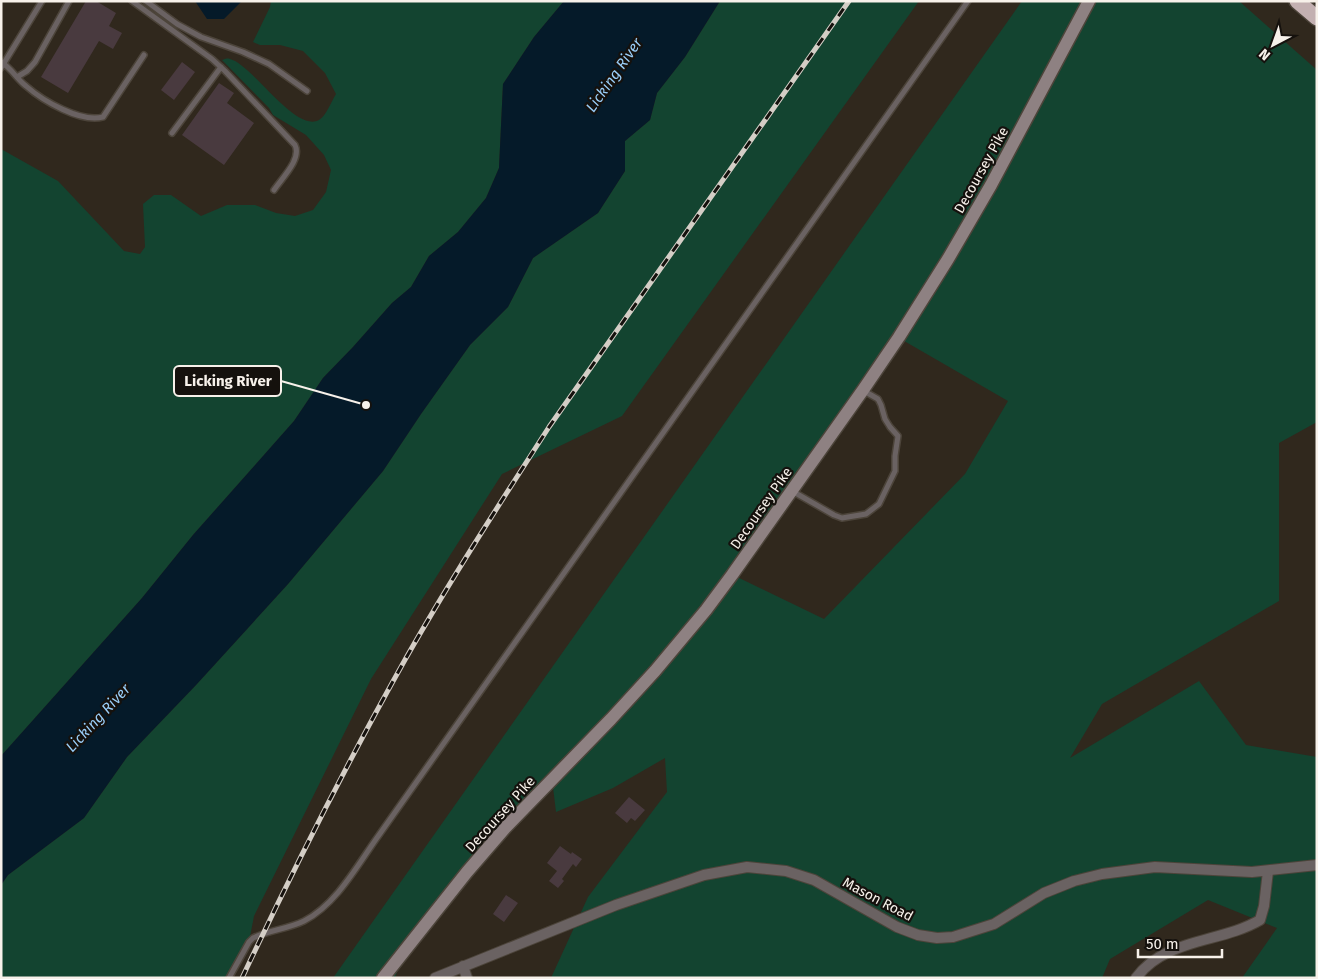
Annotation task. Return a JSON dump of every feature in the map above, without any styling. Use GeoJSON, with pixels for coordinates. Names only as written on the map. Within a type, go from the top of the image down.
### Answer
{"type":"FeatureCollection","features":[{"type":"Feature","properties":{"kind":"highway"},"geometry":{"type":"LineString","coordinates":[[1297,1],[1317,18]]}},
{"type":"Feature","properties":{"kind":"main road","name":"Decoursey Pike"},"geometry":{"type":"LineString","coordinates":[[383,978],[467,872],[505,828],[611,719],[661,664],[706,610],[792,491],[899,338],[948,259],[991,185],[1089,1]]}},
{"type":"Feature","properties":{"kind":"street","name":"Mason Road"},"geometry":{"type":"LineString","coordinates":[[435,978],[616,905],[704,875],[747,866],[786,871],[814,880],[897,927],[918,935],[937,938],[953,937],[994,924],[1044,893],[1074,881],[1102,874],[1155,867],[1252,872],[1317,865]]}},
{"type":"Feature","properties":{"kind":"street"},"geometry":{"type":"LineString","coordinates":[[1136,978],[1146,966],[1171,951],[1210,937],[1250,926],[1260,920],[1264,906],[1268,871]]}},
{"type":"Feature","properties":{"kind":"street"},"geometry":{"type":"LineString","coordinates":[[463,966],[467,978]]}},
{"type":"Feature","properties":{"kind":"lane"},"geometry":{"type":"LineString","coordinates":[[42,1],[2,65],[25,86],[46,101],[72,113],[95,119],[103,117],[144,55]]}},
{"type":"Feature","properties":{"kind":"lane"},"geometry":{"type":"LineString","coordinates":[[17,77],[27,72],[35,62],[69,1]]}},
{"type":"Feature","properties":{"kind":"lane"},"geometry":{"type":"LineString","coordinates":[[132,1],[221,67],[286,134],[298,150],[297,158],[274,190]]}},
{"type":"Feature","properties":{"kind":"lane"},"geometry":{"type":"LineString","coordinates":[[146,1],[177,24],[201,37],[243,52],[268,64],[308,91]]}},
{"type":"Feature","properties":{"kind":"lane"},"geometry":{"type":"LineString","coordinates":[[230,978],[253,938],[305,920],[318,912],[338,892],[968,1]]}},
{"type":"Feature","properties":{"kind":"lane"},"geometry":{"type":"LineString","coordinates":[[172,133],[221,67]]}},
{"type":"Feature","properties":{"kind":"lane"},"geometry":{"type":"LineString","coordinates":[[792,491],[842,518],[866,514],[879,504],[896,471],[895,456],[898,436],[885,419],[878,399],[863,390]]}},
{"type":"Feature","properties":{"kind":"green space"},"geometry":{"type":"Polygon","coordinates":[[[271,1],[564,1],[534,37],[503,84],[499,168],[486,198],[458,232],[429,256],[411,287],[392,303],[323,378],[294,421],[193,535],[142,598],[1,756],[1,149],[58,181],[124,251],[140,254],[145,247],[143,204],[154,195],[171,195],[201,216],[227,205],[255,205],[276,213],[295,216],[313,210],[326,192],[331,170],[324,155],[306,135],[273,115],[269,108],[222,60],[229,59],[250,72],[286,108],[298,117],[309,121],[319,120],[324,115],[336,94],[325,73],[303,51],[280,45],[260,45],[253,42],[271,1]]]}},
{"type":"Feature","properties":{"kind":"green space"},"geometry":{"type":"Polygon","coordinates":[[[720,1],[919,1],[622,416],[502,474],[371,679],[254,916],[249,942],[229,978],[1,978],[1,885],[8,875],[84,818],[127,757],[288,584],[383,471],[470,345],[508,307],[533,258],[598,213],[625,171],[625,141],[650,120],[657,93],[685,57],[720,1]]]}},
{"type":"Feature","properties":{"kind":"green space"},"geometry":{"type":"Polygon","coordinates":[[[1022,1],[1239,1],[1317,70],[1317,422],[1279,443],[1279,601],[1102,704],[1070,758],[1199,681],[1246,745],[1317,757],[1317,978],[1242,978],[1277,928],[1208,900],[1110,959],[1102,978],[551,978],[588,897],[667,792],[665,758],[613,788],[556,812],[552,779],[405,949],[395,978],[333,978],[1022,1]],[[899,338],[733,575],[824,619],[965,474],[1008,401],[899,338]]]}},
{"type":"Feature","properties":{"kind":"water"},"geometry":{"type":"Polygon","coordinates":[[[195,1],[242,1],[224,19],[207,19],[195,1]]]}},
{"type":"Feature","properties":{"kind":"water"},"geometry":{"type":"Polygon","coordinates":[[[564,1],[720,1],[685,57],[657,93],[650,120],[625,141],[625,171],[598,213],[533,258],[508,307],[470,345],[383,471],[288,584],[127,757],[84,818],[8,875],[1,885],[1,756],[142,598],[193,535],[294,421],[323,378],[392,303],[411,287],[429,256],[458,232],[486,198],[499,168],[503,84],[534,37],[564,1]]]}},
{"type":"Feature","properties":{"kind":"building"},"geometry":{"type":"Polygon","coordinates":[[[86,1],[96,1],[116,13],[109,26],[122,33],[113,49],[99,41],[68,93],[41,77],[86,1]]]}},
{"type":"Feature","properties":{"kind":"building"},"geometry":{"type":"Polygon","coordinates":[[[182,62],[195,72],[174,100],[161,90],[182,62]]]}},
{"type":"Feature","properties":{"kind":"building"},"geometry":{"type":"Polygon","coordinates":[[[219,83],[234,93],[227,103],[254,123],[224,165],[182,135],[219,83]]]}},
{"type":"Feature","properties":{"kind":"building"},"geometry":{"type":"Polygon","coordinates":[[[629,797],[645,810],[635,821],[631,818],[627,823],[615,813],[629,797]]]}},
{"type":"Feature","properties":{"kind":"building"},"geometry":{"type":"Polygon","coordinates":[[[560,846],[582,859],[576,867],[573,864],[558,888],[549,881],[557,871],[547,863],[560,846]]]}},
{"type":"Feature","properties":{"kind":"building"},"geometry":{"type":"Polygon","coordinates":[[[506,895],[518,903],[504,922],[493,914],[506,895]]]}},
{"type":"Feature","properties":{"kind":"railway"},"geometry":{"type":"LineString","coordinates":[[242,978],[301,857],[363,737],[406,658],[476,541],[549,427],[849,1]]}},
{"type":"Feature","properties":{"kind":"place","name":"Licking River"},"geometry":{"type":"Point","coordinates":[366,405]}}]}
